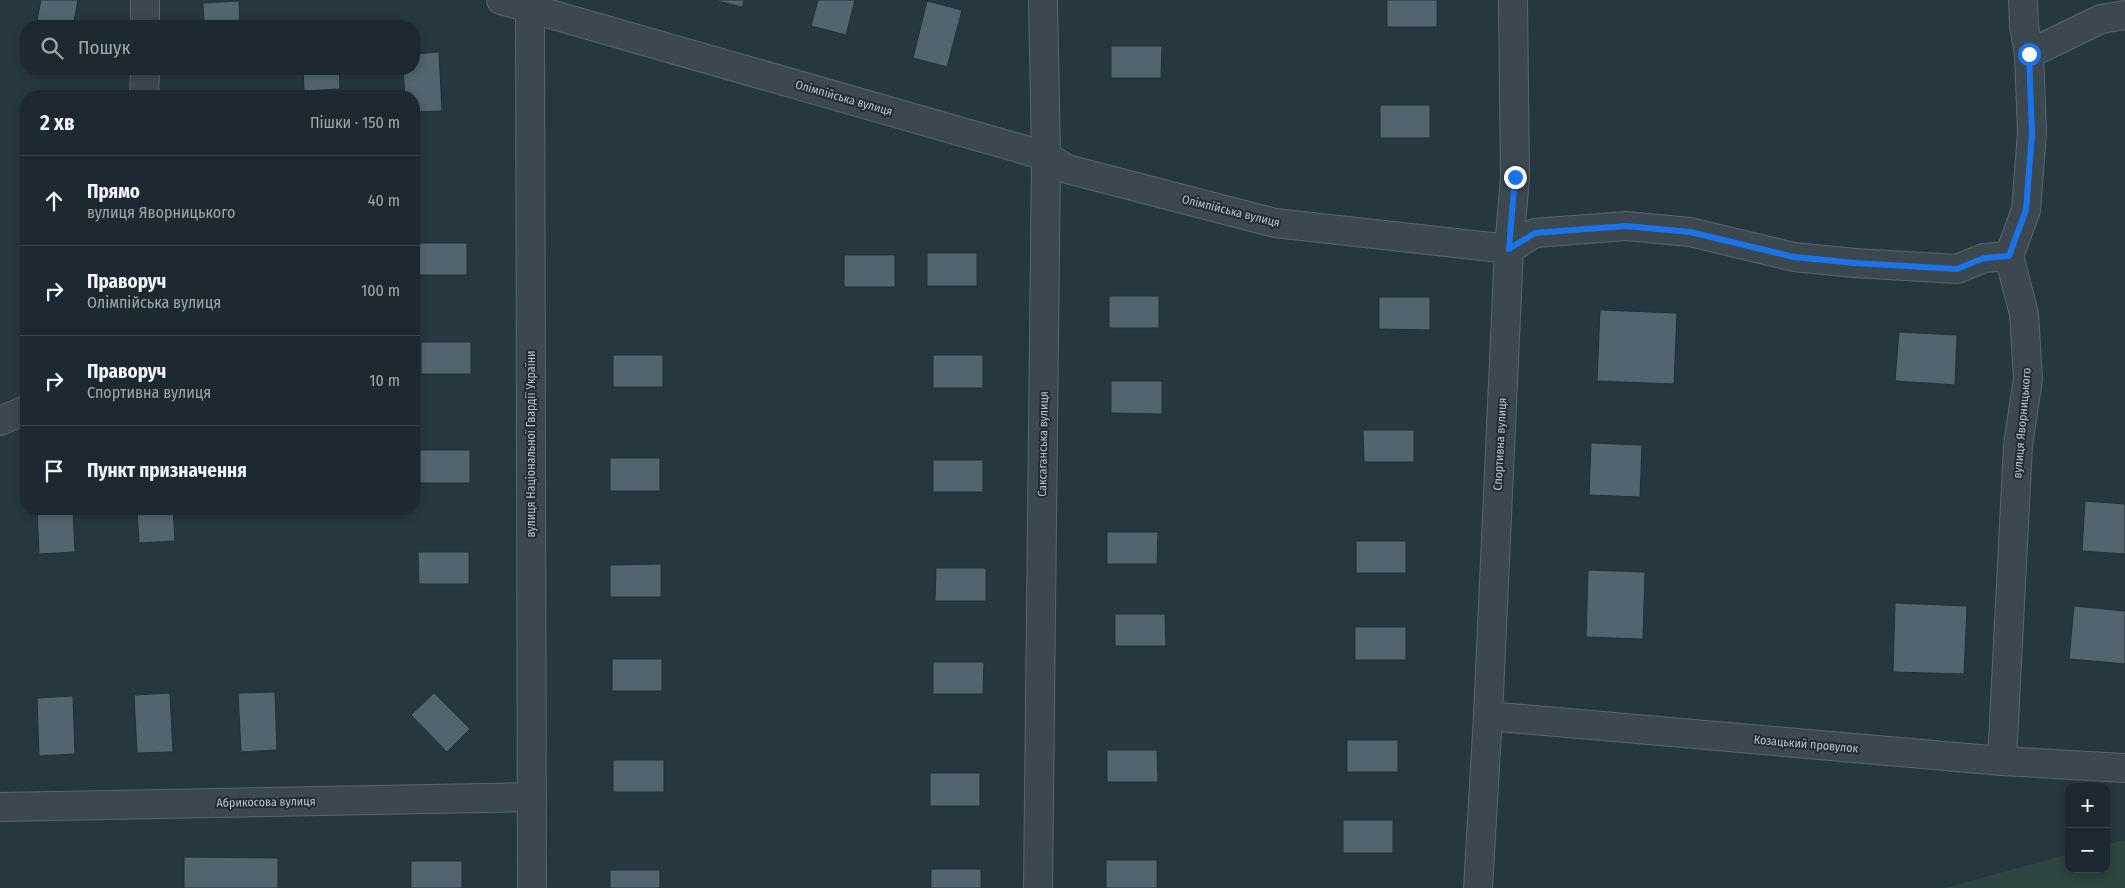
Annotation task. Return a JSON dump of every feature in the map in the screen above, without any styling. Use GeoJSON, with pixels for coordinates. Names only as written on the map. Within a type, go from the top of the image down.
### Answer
{"type":"FeatureCollection","features":[{"type":"Feature","properties":{"kind":"street"},"geometry":{"type":"LineString","coordinates":[[145,0],[145,20]]}},
{"type":"Feature","properties":{"kind":"street","name":"Олімпійська вулиця"},"geometry":{"type":"LineString","coordinates":[[501,0],[530,4],[1046,156],[1067,169],[1275,223],[1509,249]]}},
{"type":"Feature","properties":{"kind":"street","name":"Саксаганська вулиця"},"geometry":{"type":"LineString","coordinates":[[1038,888],[1046,156],[1043,0]]}},
{"type":"Feature","properties":{"kind":"street","name":"Спортивна вулиця"},"geometry":{"type":"LineString","coordinates":[[1478,888],[1488,716],[1509,249],[1515,177],[1513,0]]}},
{"type":"Feature","properties":{"kind":"street"},"geometry":{"type":"LineString","coordinates":[[1509,249],[1535,233],[1626,226],[1690,232],[1794,257],[1855,263],[1957,269],[1984,258],[2009,256],[2026,210],[2032,133],[2029,54],[2024,26],[2023,0]]}},
{"type":"Feature","properties":{"kind":"street","name":"вулиця Національної Гвардії України"},"geometry":{"type":"LineString","coordinates":[[530,4],[532,888]]}},
{"type":"Feature","properties":{"kind":"street"},"geometry":{"type":"LineString","coordinates":[[2029,54],[2101,19],[2125,15]]}},
{"type":"Feature","properties":{"kind":"street"},"geometry":{"type":"LineString","coordinates":[[144,75],[144,90]]}},
{"type":"Feature","properties":{"kind":"street","name":"вулиця Яворницького"},"geometry":{"type":"LineString","coordinates":[[2002,761],[2018,445],[2028,380],[2024,314],[2009,256]]}},
{"type":"Feature","properties":{"kind":"street"},"geometry":{"type":"LineString","coordinates":[[0,421],[20,413]]}},
{"type":"Feature","properties":{"kind":"street","name":"Козацький провулок"},"geometry":{"type":"LineString","coordinates":[[1488,716],[2002,761],[2125,768]]}},
{"type":"Feature","properties":{"kind":"street","name":"Абрикосова вулиця"},"geometry":{"type":"LineString","coordinates":[[0,807],[532,797]]}},
{"type":"Feature","properties":{"kind":"green space"},"geometry":{"type":"Polygon","coordinates":[[[2125,840],[2125,888],[1945,888],[2065,855],[2065,873],[2110,873],[2110,843],[2125,840]]]}},
{"type":"Feature","properties":{"kind":"building"},"geometry":{"type":"Polygon","coordinates":[[[41,0],[78,0],[74,20],[37,20],[41,0]]]}},
{"type":"Feature","properties":{"kind":"building"},"geometry":{"type":"Polygon","coordinates":[[[714,0],[744,0],[742,7],[714,0]]]}},
{"type":"Feature","properties":{"kind":"building"},"geometry":{"type":"Polygon","coordinates":[[[818,0],[855,0],[846,35],[811,26],[818,0]]]}},
{"type":"Feature","properties":{"kind":"building"},"geometry":{"type":"Polygon","coordinates":[[[1387,0],[1437,0],[1437,27],[1387,27],[1387,0]]]}},
{"type":"Feature","properties":{"kind":"building"},"geometry":{"type":"Polygon","coordinates":[[[239,1],[240,20],[204,20],[203,3],[239,1]]]}},
{"type":"Feature","properties":{"kind":"building"},"geometry":{"type":"Polygon","coordinates":[[[927,1],[962,10],[947,67],[913,58],[927,1]]]}},
{"type":"Feature","properties":{"kind":"building"},"geometry":{"type":"Polygon","coordinates":[[[1111,46],[1162,46],[1161,78],[1111,78],[1111,46]]]}},
{"type":"Feature","properties":{"kind":"building"},"geometry":{"type":"Polygon","coordinates":[[[439,52],[442,111],[420,112],[420,90],[405,90],[403,75],[420,75],[420,54],[439,52]]]}},
{"type":"Feature","properties":{"kind":"building"},"geometry":{"type":"Polygon","coordinates":[[[303,75],[339,75],[340,89],[304,90],[303,75]]]}},
{"type":"Feature","properties":{"kind":"building"},"geometry":{"type":"Polygon","coordinates":[[[1380,105],[1430,105],[1430,138],[1380,138],[1380,105]]]}},
{"type":"Feature","properties":{"kind":"building"},"geometry":{"type":"Polygon","coordinates":[[[420,243],[467,243],[467,275],[420,275],[420,243]]]}},
{"type":"Feature","properties":{"kind":"building"},"geometry":{"type":"Polygon","coordinates":[[[927,253],[977,253],[977,286],[927,286],[927,253]]]}},
{"type":"Feature","properties":{"kind":"building"},"geometry":{"type":"Polygon","coordinates":[[[844,255],[895,255],[895,287],[844,287],[844,255]]]}},
{"type":"Feature","properties":{"kind":"building"},"geometry":{"type":"Polygon","coordinates":[[[1109,296],[1159,296],[1159,328],[1109,328],[1109,296]]]}},
{"type":"Feature","properties":{"kind":"building"},"geometry":{"type":"Polygon","coordinates":[[[1379,297],[1430,297],[1430,330],[1379,329],[1379,297]]]}},
{"type":"Feature","properties":{"kind":"building"},"geometry":{"type":"Polygon","coordinates":[[[1600,310],[1677,313],[1674,384],[1597,381],[1600,310]]]}},
{"type":"Feature","properties":{"kind":"building"},"geometry":{"type":"Polygon","coordinates":[[[1899,332],[1957,335],[1955,385],[1895,381],[1899,332]]]}},
{"type":"Feature","properties":{"kind":"building"},"geometry":{"type":"Polygon","coordinates":[[[421,342],[471,342],[471,374],[421,374],[421,342]]]}},
{"type":"Feature","properties":{"kind":"building"},"geometry":{"type":"Polygon","coordinates":[[[613,355],[663,355],[663,387],[613,387],[613,355]]]}},
{"type":"Feature","properties":{"kind":"building"},"geometry":{"type":"Polygon","coordinates":[[[933,355],[983,355],[983,388],[933,388],[933,355]]]}},
{"type":"Feature","properties":{"kind":"building"},"geometry":{"type":"Polygon","coordinates":[[[1111,381],[1162,381],[1162,414],[1111,413],[1111,381]]]}},
{"type":"Feature","properties":{"kind":"building"},"geometry":{"type":"Polygon","coordinates":[[[1363,430],[1414,430],[1414,462],[1364,462],[1363,430]]]}},
{"type":"Feature","properties":{"kind":"building"},"geometry":{"type":"Polygon","coordinates":[[[1591,443],[1642,445],[1640,497],[1589,495],[1591,443]]]}},
{"type":"Feature","properties":{"kind":"building"},"geometry":{"type":"Polygon","coordinates":[[[420,450],[470,450],[470,483],[420,483],[420,450]]]}},
{"type":"Feature","properties":{"kind":"building"},"geometry":{"type":"Polygon","coordinates":[[[610,458],[660,458],[660,491],[610,491],[610,458]]]}},
{"type":"Feature","properties":{"kind":"building"},"geometry":{"type":"Polygon","coordinates":[[[933,460],[983,460],[983,492],[933,492],[933,460]]]}},
{"type":"Feature","properties":{"kind":"building"},"geometry":{"type":"Polygon","coordinates":[[[2085,501],[2125,504],[2125,554],[2082,551],[2085,501]]]}},
{"type":"Feature","properties":{"kind":"building"},"geometry":{"type":"Polygon","coordinates":[[[37,515],[73,515],[75,552],[39,554],[37,515]]]}},
{"type":"Feature","properties":{"kind":"building"},"geometry":{"type":"Polygon","coordinates":[[[137,515],[173,515],[175,541],[139,543],[137,515]]]}},
{"type":"Feature","properties":{"kind":"building"},"geometry":{"type":"Polygon","coordinates":[[[1107,532],[1158,532],[1157,564],[1107,564],[1107,532]]]}},
{"type":"Feature","properties":{"kind":"building"},"geometry":{"type":"Polygon","coordinates":[[[1356,541],[1406,541],[1406,573],[1356,573],[1356,541]]]}},
{"type":"Feature","properties":{"kind":"building"},"geometry":{"type":"Polygon","coordinates":[[[418,552],[469,552],[469,584],[419,584],[418,552]]]}},
{"type":"Feature","properties":{"kind":"building"},"geometry":{"type":"Polygon","coordinates":[[[661,564],[661,597],[610,597],[610,565],[661,564]]]}},
{"type":"Feature","properties":{"kind":"building"},"geometry":{"type":"Polygon","coordinates":[[[936,568],[986,568],[986,601],[935,601],[936,568]]]}},
{"type":"Feature","properties":{"kind":"building"},"geometry":{"type":"Polygon","coordinates":[[[1588,570],[1645,572],[1643,639],[1586,637],[1588,570]]]}},
{"type":"Feature","properties":{"kind":"building"},"geometry":{"type":"Polygon","coordinates":[[[1895,603],[1967,606],[1964,674],[1893,672],[1895,603]]]}},
{"type":"Feature","properties":{"kind":"building"},"geometry":{"type":"Polygon","coordinates":[[[2074,606],[2125,611],[2125,664],[2069,659],[2074,606]]]}},
{"type":"Feature","properties":{"kind":"building"},"geometry":{"type":"Polygon","coordinates":[[[1115,614],[1165,614],[1166,646],[1115,646],[1115,614]]]}},
{"type":"Feature","properties":{"kind":"building"},"geometry":{"type":"Polygon","coordinates":[[[1355,627],[1406,627],[1406,660],[1355,660],[1355,627]]]}},
{"type":"Feature","properties":{"kind":"building"},"geometry":{"type":"Polygon","coordinates":[[[612,659],[662,659],[662,691],[612,691],[612,659]]]}},
{"type":"Feature","properties":{"kind":"building"},"geometry":{"type":"Polygon","coordinates":[[[933,662],[984,662],[983,694],[933,694],[933,662]]]}},
{"type":"Feature","properties":{"kind":"building"},"geometry":{"type":"Polygon","coordinates":[[[275,692],[277,750],[241,752],[238,693],[275,692]]]}},
{"type":"Feature","properties":{"kind":"building"},"geometry":{"type":"Polygon","coordinates":[[[170,693],[173,752],[137,753],[134,695],[170,693]]]}},
{"type":"Feature","properties":{"kind":"building"},"geometry":{"type":"Polygon","coordinates":[[[434,693],[470,729],[447,752],[411,715],[434,693]]]}},
{"type":"Feature","properties":{"kind":"building"},"geometry":{"type":"Polygon","coordinates":[[[73,696],[75,754],[39,756],[37,698],[73,696]]]}},
{"type":"Feature","properties":{"kind":"building"},"geometry":{"type":"Polygon","coordinates":[[[1347,740],[1398,740],[1398,772],[1347,772],[1347,740]]]}},
{"type":"Feature","properties":{"kind":"building"},"geometry":{"type":"Polygon","coordinates":[[[1107,750],[1157,750],[1158,782],[1107,782],[1107,750]]]}},
{"type":"Feature","properties":{"kind":"building"},"geometry":{"type":"Polygon","coordinates":[[[613,760],[664,760],[664,792],[613,792],[613,760]]]}},
{"type":"Feature","properties":{"kind":"building"},"geometry":{"type":"Polygon","coordinates":[[[930,773],[980,773],[980,806],[930,806],[930,773]]]}},
{"type":"Feature","properties":{"kind":"building"},"geometry":{"type":"Polygon","coordinates":[[[1343,820],[1393,820],[1393,853],[1343,853],[1343,820]]]}},
{"type":"Feature","properties":{"kind":"building"},"geometry":{"type":"Polygon","coordinates":[[[184,857],[278,858],[278,888],[184,888],[184,857]]]}},
{"type":"Feature","properties":{"kind":"building"},"geometry":{"type":"Polygon","coordinates":[[[1106,860],[1157,860],[1157,888],[1106,888],[1106,860]]]}},
{"type":"Feature","properties":{"kind":"building"},"geometry":{"type":"Polygon","coordinates":[[[411,861],[462,861],[462,888],[411,888],[411,861]]]}},
{"type":"Feature","properties":{"kind":"building"},"geometry":{"type":"Polygon","coordinates":[[[931,869],[981,869],[981,888],[931,888],[931,869]]]}},
{"type":"Feature","properties":{"kind":"building"},"geometry":{"type":"Polygon","coordinates":[[[610,870],[660,870],[660,888],[610,888],[610,870]]]}},
{"type":"Feature","properties":{"kind":"route"},"geometry":{"type":"LineString","coordinates":[[1515,177],[1509,249],[1535,233],[1626,226],[1690,232],[1794,257],[1855,263],[1957,269],[1984,258],[2009,256],[2026,210],[2032,133],[2029,54]]}}]}
